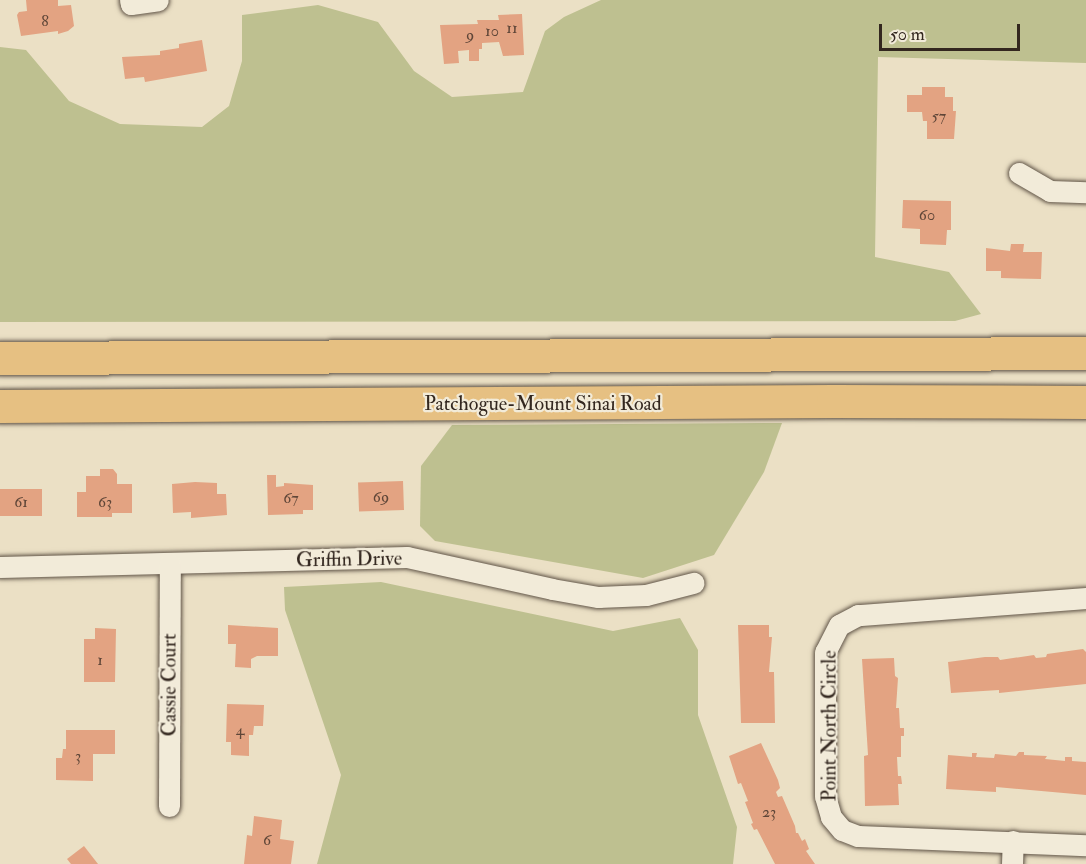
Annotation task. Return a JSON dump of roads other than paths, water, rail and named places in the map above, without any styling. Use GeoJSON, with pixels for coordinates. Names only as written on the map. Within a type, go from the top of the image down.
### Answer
{"type":"FeatureCollection","features":[{"type":"Feature","properties":{"kind":"highway"},"geometry":{"type":"LineString","coordinates":[[0,358],[1086,353]]}},
{"type":"Feature","properties":{"kind":"highway","name":"Patchogue-Mount Sinai Road"},"geometry":{"type":"LineString","coordinates":[[0,406],[833,401],[1086,402]]}},
{"type":"Feature","properties":{"kind":"street"},"geometry":{"type":"LineString","coordinates":[[130,0],[131,3],[158,0]]}},
{"type":"Feature","properties":{"kind":"street"},"geometry":{"type":"LineString","coordinates":[[1019,173],[1050,191],[1086,192]]}},
{"type":"Feature","properties":{"kind":"street","name":"Griffin Drive"},"geometry":{"type":"LineString","coordinates":[[0,567],[406,557],[552,590],[598,597],[646,596],[693,583]]}},
{"type":"Feature","properties":{"kind":"street","name":"Cassie Court"},"geometry":{"type":"LineString","coordinates":[[169,806],[170,564]]}},
{"type":"Feature","properties":{"kind":"street","name":"Point North Circle"},"geometry":{"type":"LineString","coordinates":[[1086,598],[858,615],[840,626],[825,652],[825,796],[827,809],[842,830],[858,836],[1086,845]]}},
{"type":"Feature","properties":{"kind":"street"},"geometry":{"type":"LineString","coordinates":[[1012,864],[1013,841]]}}]}
